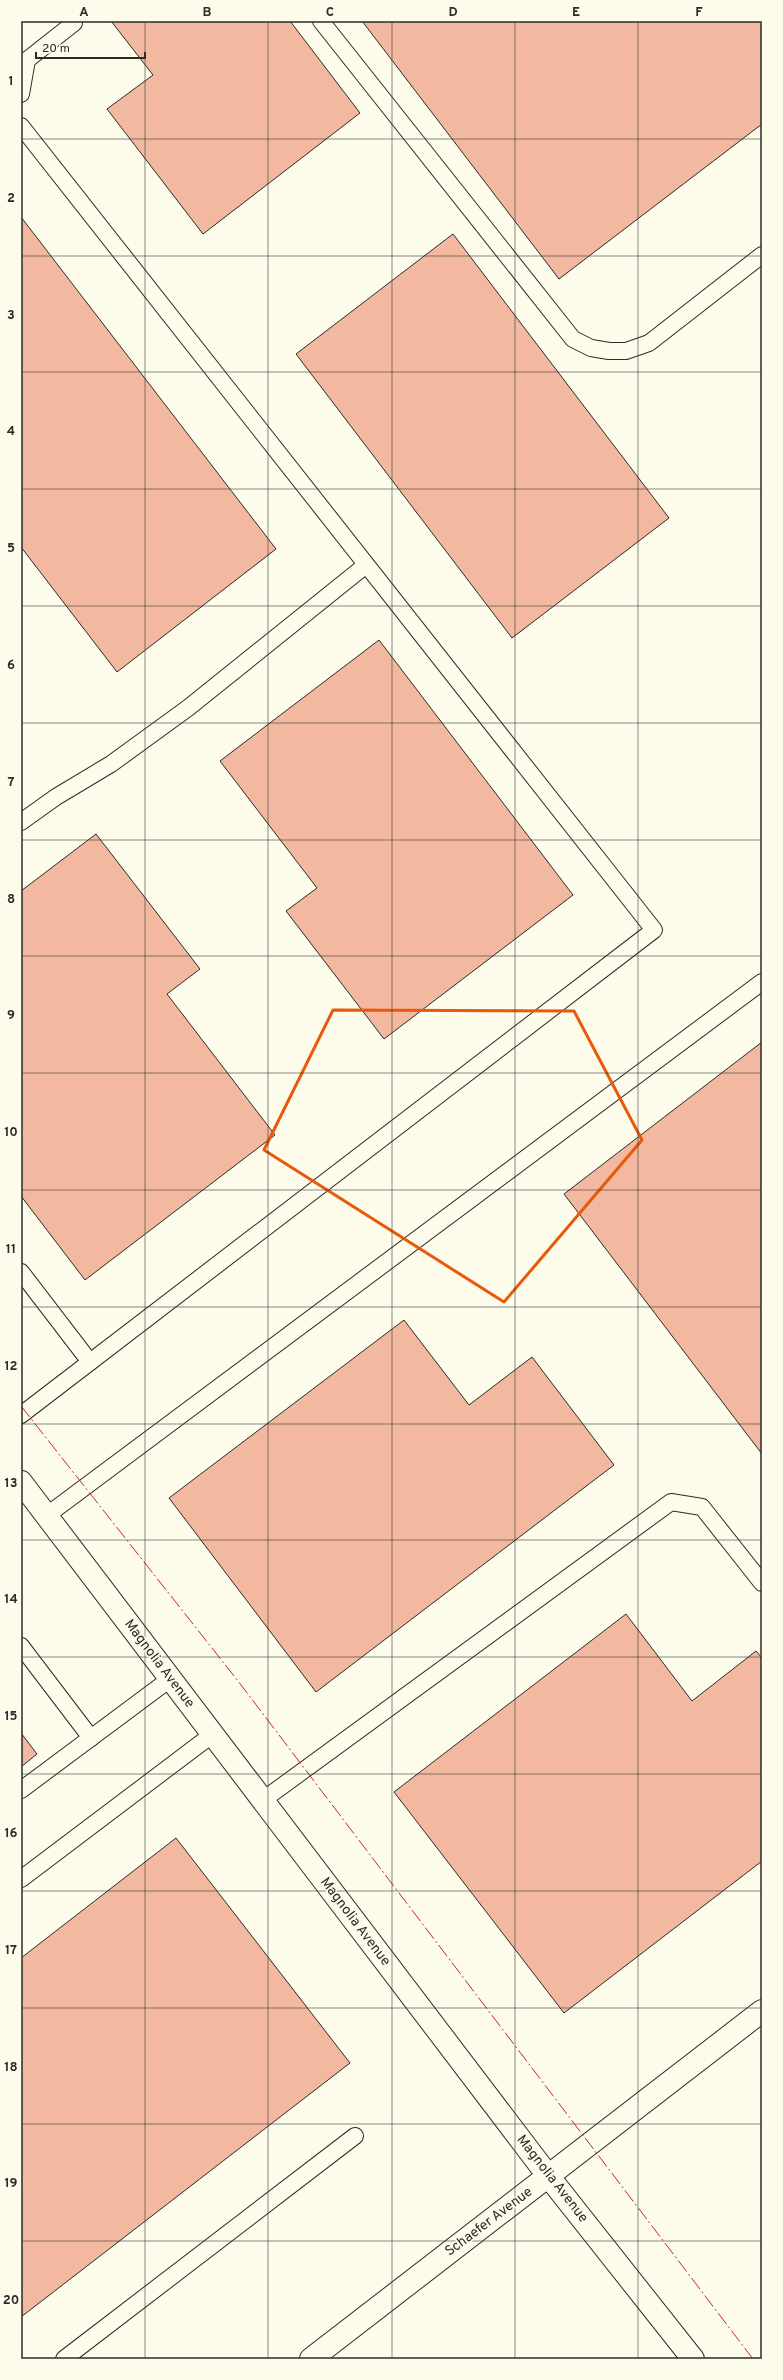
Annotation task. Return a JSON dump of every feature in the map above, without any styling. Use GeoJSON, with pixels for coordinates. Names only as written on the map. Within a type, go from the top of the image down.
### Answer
{"type":"FeatureCollection","features":[{"type":"Feature","properties":{"kind":"street","name":"Magnolia Avenue"},"geometry":{"type":"LineString","coordinates":[[21,1482],[549,2176],[693,2359]]}},
{"type":"Feature","properties":{"kind":"street","name":"Schaefer Avenue"},"geometry":{"type":"LineString","coordinates":[[311,2359],[762,2011]]}},
{"type":"Feature","properties":{"kind":"lane"},"geometry":{"type":"LineString","coordinates":[[21,94],[27,60],[74,23],[73,21]]}},
{"type":"Feature","properties":{"kind":"lane"},"geometry":{"type":"LineString","coordinates":[[321,21],[573,339],[591,348],[609,351],[626,351],[649,343],[762,255]]}},
{"type":"Feature","properties":{"kind":"lane"},"geometry":{"type":"LineString","coordinates":[[21,126],[654,930],[21,1415]]}},
{"type":"Feature","properties":{"kind":"lane"},"geometry":{"type":"LineString","coordinates":[[21,822],[56,796],[111,764],[188,708],[366,565]]}},
{"type":"Feature","properties":{"kind":"lane"},"geometry":{"type":"LineString","coordinates":[[46,1516],[762,982]]}},
{"type":"Feature","properties":{"kind":"lane"},"geometry":{"type":"LineString","coordinates":[[21,1272],[90,1362]]}},
{"type":"Feature","properties":{"kind":"lane"},"geometry":{"type":"LineString","coordinates":[[263,1800],[670,1502],[702,1507],[762,1583]]}},
{"type":"Feature","properties":{"kind":"lane"},"geometry":{"type":"LineString","coordinates":[[21,1646],[91,1738]]}},
{"type":"Feature","properties":{"kind":"lane"},"geometry":{"type":"LineString","coordinates":[[21,1790],[170,1679]]}},
{"type":"Feature","properties":{"kind":"lane"},"geometry":{"type":"LineString","coordinates":[[21,1879],[212,1734]]}},
{"type":"Feature","properties":{"kind":"lane"},"geometry":{"type":"LineString","coordinates":[[64,2359],[355,2136]]}},
{"type":"Feature","properties":{"kind":"highlighted area"},"geometry":{"type":"Polygon","coordinates":[[[333,1010],[574,1011],[642,1140],[504,1302],[264,1150],[333,1010]]]}},
{"type":"Feature","properties":{"kind":"building"},"geometry":{"type":"Polygon","coordinates":[[[111,21],[290,21],[360,113],[203,234],[107,109],[153,75],[111,21]]]}},
{"type":"Feature","properties":{"kind":"building"},"geometry":{"type":"Polygon","coordinates":[[[362,21],[762,21],[762,124],[559,279],[362,21]]]}},
{"type":"Feature","properties":{"kind":"building"},"geometry":{"type":"Polygon","coordinates":[[[21,217],[276,549],[117,672],[21,547],[21,217]]]}},
{"type":"Feature","properties":{"kind":"building"},"geometry":{"type":"Polygon","coordinates":[[[453,234],[669,518],[512,638],[296,354],[453,234]]]}},
{"type":"Feature","properties":{"kind":"building"},"geometry":{"type":"Polygon","coordinates":[[[379,640],[573,895],[384,1039],[286,911],[317,888],[220,761],[379,640]]]}},
{"type":"Feature","properties":{"kind":"building"},"geometry":{"type":"Polygon","coordinates":[[[96,834],[200,969],[167,994],[275,1135],[85,1280],[21,1196],[21,891],[96,834]]]}},
{"type":"Feature","properties":{"kind":"building"},"geometry":{"type":"Polygon","coordinates":[[[762,1042],[762,1454],[564,1194],[762,1042]]]}},
{"type":"Feature","properties":{"kind":"building"},"geometry":{"type":"Polygon","coordinates":[[[404,1320],[469,1405],[532,1357],[614,1465],[316,1692],[169,1498],[404,1320]]]}},
{"type":"Feature","properties":{"kind":"building"},"geometry":{"type":"Polygon","coordinates":[[[626,1614],[692,1701],[756,1651],[762,1658],[762,1861],[564,2013],[394,1792],[626,1614]]]}},
{"type":"Feature","properties":{"kind":"building"},"geometry":{"type":"Polygon","coordinates":[[[21,1733],[37,1754],[21,1767],[21,1733]]]}},
{"type":"Feature","properties":{"kind":"building"},"geometry":{"type":"Polygon","coordinates":[[[176,1838],[350,2063],[21,2317],[21,1958],[176,1838]]]}},
{"type":"Feature","properties":{"kind":"power"},"geometry":{"type":"LineString","coordinates":[[21,1406],[238,1681],[753,2359]]}}]}
